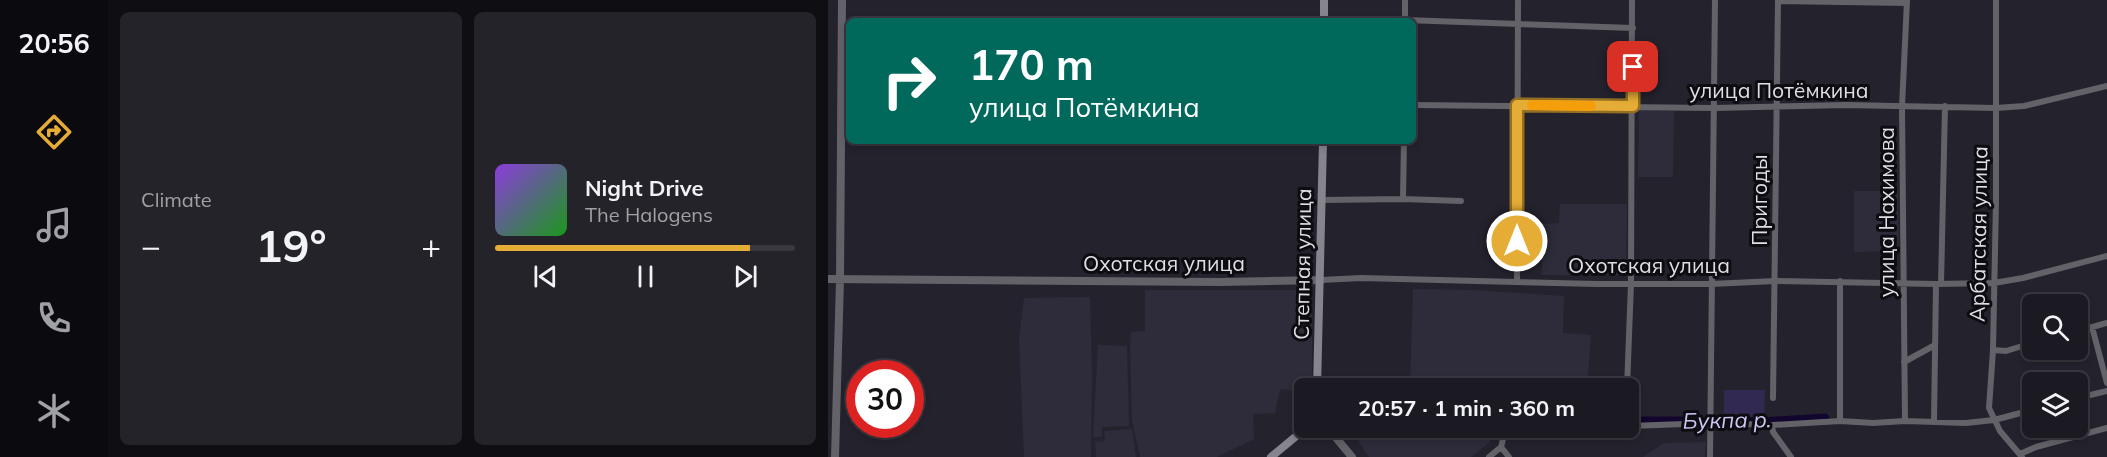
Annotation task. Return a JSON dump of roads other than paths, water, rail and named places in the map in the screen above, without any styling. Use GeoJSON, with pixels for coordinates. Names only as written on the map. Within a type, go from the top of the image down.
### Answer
{"type":"FeatureCollection","features":[{"type":"Feature","properties":{"kind":"main road"},"geometry":{"type":"LineString","coordinates":[[1324,0],[1324,18]]}},
{"type":"Feature","properties":{"kind":"main road","name":"Степная улица"},"geometry":{"type":"LineString","coordinates":[[1317,378],[1323,144]]}},
{"type":"Feature","properties":{"kind":"main road"},"geometry":{"type":"LineString","coordinates":[[1271,457],[1294,438]]}},
{"type":"Feature","properties":{"kind":"street"},"geometry":{"type":"LineString","coordinates":[[835,457],[840,280],[842,0]]}},
{"type":"Feature","properties":{"kind":"street"},"geometry":{"type":"LineString","coordinates":[[1405,0],[1405,18]]}},
{"type":"Feature","properties":{"kind":"street"},"geometry":{"type":"LineString","coordinates":[[1517,282],[1518,0]]}},
{"type":"Feature","properties":{"kind":"street"},"geometry":{"type":"LineString","coordinates":[[1627,378],[1631,284],[1632,0]]}},
{"type":"Feature","properties":{"kind":"street"},"geometry":{"type":"LineString","coordinates":[[1710,457],[1715,0]]}},
{"type":"Feature","properties":{"kind":"street","name":"Арбатская улица"},"geometry":{"type":"LineString","coordinates":[[1996,0],[1996,201],[1993,350],[1989,408],[2000,431],[2021,455]]}},
{"type":"Feature","properties":{"kind":"street","name":"Пригоды"},"geometry":{"type":"LineString","coordinates":[[1773,398],[1778,1],[1845,2]]}},
{"type":"Feature","properties":{"kind":"street","name":"улица Нахимова"},"geometry":{"type":"LineString","coordinates":[[1845,2],[1907,1],[1902,107],[1905,421]]}},
{"type":"Feature","properties":{"kind":"street"},"geometry":{"type":"LineString","coordinates":[[1416,21],[1633,28]]}},
{"type":"Feature","properties":{"kind":"street","name":"улица Потёмкина"},"geometry":{"type":"LineString","coordinates":[[1416,105],[1714,108],[1845,105],[1996,108],[2024,106],[2107,86]]}},
{"type":"Feature","properties":{"kind":"street"},"geometry":{"type":"LineString","coordinates":[[1934,421],[1945,106]]}},
{"type":"Feature","properties":{"kind":"street"},"geometry":{"type":"LineString","coordinates":[[1403,199],[1404,144]]}},
{"type":"Feature","properties":{"kind":"street"},"geometry":{"type":"LineString","coordinates":[[1322,200],[1461,201]]}},
{"type":"Feature","properties":{"kind":"street","name":"Охотская улица"},"geometry":{"type":"LineString","coordinates":[[828,279],[1220,282],[1361,278],[1631,284],[1775,281],[1939,284],[1994,283],[2024,278],[2107,257]]}},
{"type":"Feature","properties":{"kind":"street"},"geometry":{"type":"LineString","coordinates":[[1840,281],[1840,421]]}},
{"type":"Feature","properties":{"kind":"street"},"geometry":{"type":"LineString","coordinates":[[2088,328],[2107,323]]}},
{"type":"Feature","properties":{"kind":"street"},"geometry":{"type":"LineString","coordinates":[[2092,327],[2107,383]]}},
{"type":"Feature","properties":{"kind":"street"},"geometry":{"type":"LineString","coordinates":[[1904,362],[1935,345]]}},
{"type":"Feature","properties":{"kind":"street"},"geometry":{"type":"LineString","coordinates":[[1993,350],[2006,351],[2022,346]]}},
{"type":"Feature","properties":{"kind":"street"},"geometry":{"type":"LineString","coordinates":[[2088,396],[2107,391]]}},
{"type":"Feature","properties":{"kind":"street"},"geometry":{"type":"LineString","coordinates":[[1639,426],[1712,423],[1772,425],[1840,421],[1966,423],[1994,420],[2022,413]]}},
{"type":"Feature","properties":{"kind":"street"},"geometry":{"type":"LineString","coordinates":[[1772,425],[1773,432],[1791,457]]}},
{"type":"Feature","properties":{"kind":"street"},"geometry":{"type":"LineString","coordinates":[[2021,455],[2036,447],[2107,428]]}},
{"type":"Feature","properties":{"kind":"street"},"geometry":{"type":"LineString","coordinates":[[1336,438],[1352,457]]}},
{"type":"Feature","properties":{"kind":"street"},"geometry":{"type":"LineString","coordinates":[[1489,457],[1501,447],[1503,438]]}},
{"type":"Feature","properties":{"kind":"street"},"geometry":{"type":"LineString","coordinates":[[1501,447],[1509,457]]}},
{"type":"Feature","properties":{"kind":"waterway","name":"Букпа р."},"geometry":{"type":"LineString","coordinates":[[1718,420],[1761,422],[1825,418]]}},
{"type":"Feature","properties":{"kind":"waterway","name":"Букпа р."},"geometry":{"type":"LineString","coordinates":[[1639,421],[1681,421]]}}]}
